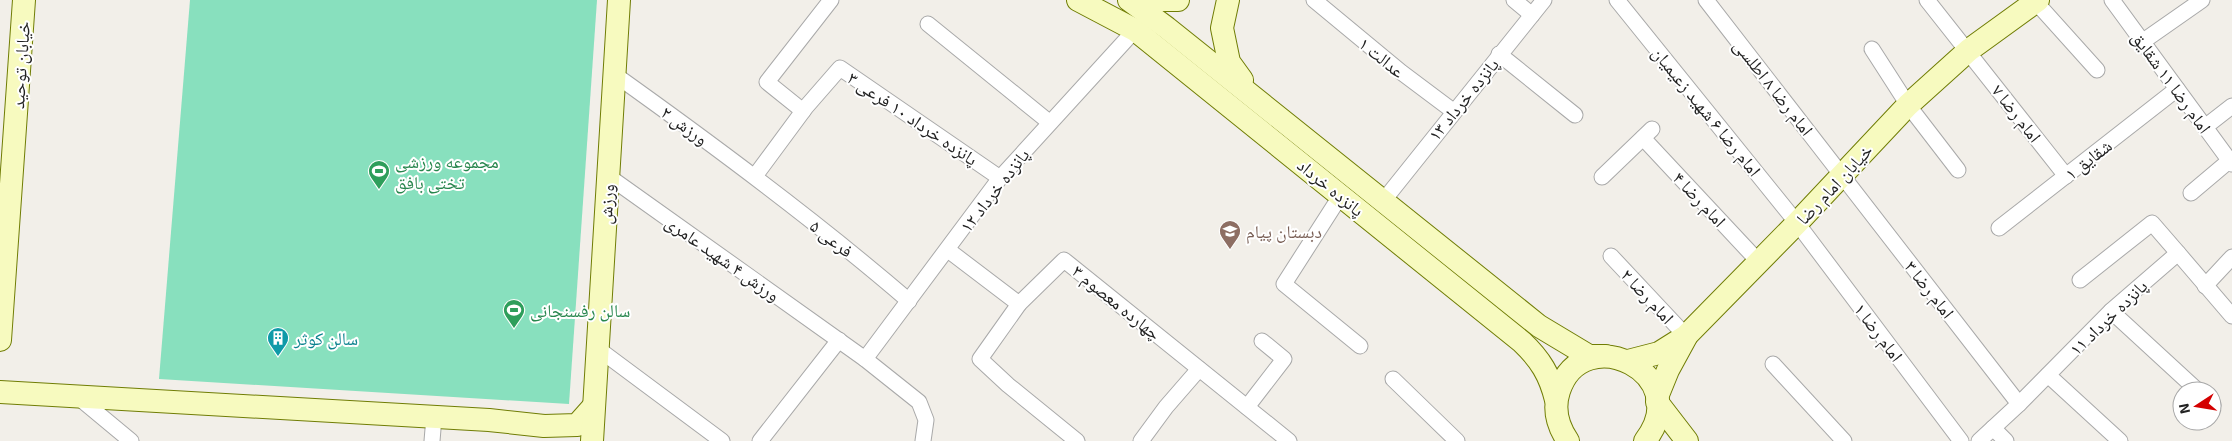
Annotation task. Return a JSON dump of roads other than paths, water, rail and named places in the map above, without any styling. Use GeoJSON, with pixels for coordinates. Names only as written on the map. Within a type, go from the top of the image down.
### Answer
{"type":"FeatureCollection","features":[{"type":"Feature","properties":{"kind":"street","name":"خیابان توحید"},"geometry":{"type":"LineString","coordinates":[[0,340],[24,0]]}},
{"type":"Feature","properties":{"kind":"street","name":"ورزش"},"geometry":{"type":"LineString","coordinates":[[592,441],[619,0]]}},
{"type":"Feature","properties":{"kind":"street"},"geometry":{"type":"LineString","coordinates":[[803,111],[768,82],[832,0]]}},
{"type":"Feature","properties":{"kind":"street","name":"پانزده خرداد"},"geometry":{"type":"LineString","coordinates":[[1078,0],[1135,30],[1341,195],[1538,358],[1546,370],[1560,428],[1568,441]]}},
{"type":"Feature","properties":{"kind":"street","name":"پانزده خرداد"},"geometry":{"type":"LineString","coordinates":[[1129,0],[1252,95],[1539,326],[1589,356],[1606,356],[1628,361]]}},
{"type":"Feature","properties":{"kind":"street"},"geometry":{"type":"LineString","coordinates":[[1142,0],[1178,0]]}},
{"type":"Feature","properties":{"kind":"street"},"geometry":{"type":"LineString","coordinates":[[1228,0],[1222,28],[1229,62],[1252,95]]}},
{"type":"Feature","properties":{"kind":"street","name":"عدالت ۱"},"geometry":{"type":"LineString","coordinates":[[1314,0],[1400,72],[1453,111]]}},
{"type":"Feature","properties":{"kind":"street"},"geometry":{"type":"LineString","coordinates":[[1514,0],[1532,15]]}},
{"type":"Feature","properties":{"kind":"street","name":"پانزده خرداد ۱۳"},"geometry":{"type":"LineString","coordinates":[[1384,200],[1453,111],[1544,0]]}},
{"type":"Feature","properties":{"kind":"street","name":"امام رضا ۶ شهید زعیمیان"},"geometry":{"type":"LineString","coordinates":[[1616,0],[1798,223]]}},
{"type":"Feature","properties":{"kind":"street","name":"امام رضا ۸ اطلسی"},"geometry":{"type":"LineString","coordinates":[[1706,0],[1842,174]]}},
{"type":"Feature","properties":{"kind":"street","name":"امام رضا ۷"},"geometry":{"type":"LineString","coordinates":[[1928,0],[2066,176]]}},
{"type":"Feature","properties":{"kind":"street","name":"امام رضا ۱۱ شقایق"},"geometry":{"type":"LineString","coordinates":[[2112,0],[2231,162]]}},
{"type":"Feature","properties":{"kind":"street"},"geometry":{"type":"LineString","coordinates":[[2142,42],[2202,0]]}},
{"type":"Feature","properties":{"kind":"street"},"geometry":{"type":"LineString","coordinates":[[2036,1],[2097,70]]}},
{"type":"Feature","properties":{"kind":"street","name":"خیابان امام رضا"},"geometry":{"type":"LineString","coordinates":[[1628,361],[1659,353],[1686,336],[1758,261],[1798,223],[1908,105],[1968,50],[2036,1]]}},
{"type":"Feature","properties":{"kind":"street"},"geometry":{"type":"LineString","coordinates":[[928,24],[1049,122]]}},
{"type":"Feature","properties":{"kind":"street","name":"پانزده خرداد ۱۲"},"geometry":{"type":"LineString","coordinates":[[865,359],[1000,178],[1049,122],[1135,30]]}},
{"type":"Feature","properties":{"kind":"street"},"geometry":{"type":"LineString","coordinates":[[1872,49],[1908,105],[1958,170]]}},
{"type":"Feature","properties":{"kind":"street"},"geometry":{"type":"LineString","coordinates":[[1499,54],[1575,115]]}},
{"type":"Feature","properties":{"kind":"street","name":"پانزده خرداد ۱۰ فرعی ۳"},"geometry":{"type":"LineString","coordinates":[[755,176],[803,111],[840,68],[1000,178]]}},
{"type":"Feature","properties":{"kind":"street","name":"ورزش ۲"},"geometry":{"type":"LineString","coordinates":[[614,74],[755,176]]}},
{"type":"Feature","properties":{"kind":"street","name":"شقایق ۱"},"geometry":{"type":"LineString","coordinates":[[1999,228],[2177,89]]}},
{"type":"Feature","properties":{"kind":"street"},"geometry":{"type":"LineString","coordinates":[[2205,127],[2232,106]]}},
{"type":"Feature","properties":{"kind":"street","name":"امام رضا ۴"},"geometry":{"type":"LineString","coordinates":[[1602,176],[1647,134],[1758,261]]}},
{"type":"Feature","properties":{"kind":"street"},"geometry":{"type":"LineString","coordinates":[[2191,193],[2231,162]]}},
{"type":"Feature","properties":{"kind":"street","name":"امام رضا ۳"},"geometry":{"type":"LineString","coordinates":[[1842,174],[2019,404]]}},
{"type":"Feature","properties":{"kind":"street","name":"ورزش ۴ شهید عامری"},"geometry":{"type":"LineString","coordinates":[[608,176],[839,340],[919,402],[926,420],[923,441]]}},
{"type":"Feature","properties":{"kind":"street","name":"فرعی ۵"},"geometry":{"type":"LineString","coordinates":[[755,176],[869,266],[909,301]]}},
{"type":"Feature","properties":{"kind":"street"},"geometry":{"type":"LineString","coordinates":[[1341,195],[1284,284],[1360,346]]}},
{"type":"Feature","properties":{"kind":"street","name":"امام رضا ۱"},"geometry":{"type":"LineString","coordinates":[[1798,223],[1961,441]]}},
{"type":"Feature","properties":{"kind":"street"},"geometry":{"type":"LineString","coordinates":[[2080,280],[2152,223],[2232,316]]}},
{"type":"Feature","properties":{"kind":"street"},"geometry":{"type":"LineString","coordinates":[[948,250],[1019,304],[980,359],[1008,385],[1077,441]]}},
{"type":"Feature","properties":{"kind":"street","name":"پانزده خرداد ۱۱"},"geometry":{"type":"LineString","coordinates":[[1979,441],[2019,404],[2112,311],[2178,253]]}},
{"type":"Feature","properties":{"kind":"street","name":"امام رضا ۲"},"geometry":{"type":"LineString","coordinates":[[1611,256],[1686,336]]}},
{"type":"Feature","properties":{"kind":"street"},"geometry":{"type":"LineString","coordinates":[[2205,286],[2232,257]]}},
{"type":"Feature","properties":{"kind":"street","name":"چهارده معصوم ۳"},"geometry":{"type":"LineString","coordinates":[[1019,304],[1064,260],[1289,441]]}},
{"type":"Feature","properties":{"kind":"street"},"geometry":{"type":"LineString","coordinates":[[2112,311],[2187,381]]}},
{"type":"Feature","properties":{"kind":"street"},"geometry":{"type":"LineString","coordinates":[[1657,399],[1668,370],[1686,336]]}},
{"type":"Feature","properties":{"kind":"street"},"geometry":{"type":"LineString","coordinates":[[760,441],[839,340]]}},
{"type":"Feature","properties":{"kind":"street"},"geometry":{"type":"LineString","coordinates":[[1247,407],[1284,359],[1262,341]]}},
{"type":"Feature","properties":{"kind":"street"},"geometry":{"type":"LineString","coordinates":[[597,348],[722,441]]}},
{"type":"Feature","properties":{"kind":"street"},"geometry":{"type":"LineString","coordinates":[[1551,441],[1562,383],[1573,369],[1588,360],[1606,356]]}},
{"type":"Feature","properties":{"kind":"street"},"geometry":{"type":"LineString","coordinates":[[1628,361],[1641,370],[1651,382],[1657,399],[1658,415],[1652,432],[1645,441]]}},
{"type":"Feature","properties":{"kind":"street"},"geometry":{"type":"LineString","coordinates":[[1773,364],[1844,441]]}},
{"type":"Feature","properties":{"kind":"street"},"geometry":{"type":"LineString","coordinates":[[1141,441],[1166,407],[1199,369]]}},
{"type":"Feature","properties":{"kind":"street"},"geometry":{"type":"LineString","coordinates":[[2048,375],[2120,441]]}},
{"type":"Feature","properties":{"kind":"street"},"geometry":{"type":"LineString","coordinates":[[1393,379],[1457,441]]}},
{"type":"Feature","properties":{"kind":"street"},"geometry":{"type":"LineString","coordinates":[[0,392],[489,420],[544,426],[577,425],[593,407]]}},
{"type":"Feature","properties":{"kind":"street"},"geometry":{"type":"LineString","coordinates":[[78,397],[131,441]]}},
{"type":"Feature","properties":{"kind":"street"},"geometry":{"type":"LineString","coordinates":[[1657,399],[1687,441]]}},
{"type":"Feature","properties":{"kind":"street"},"geometry":{"type":"LineString","coordinates":[[432,441],[434,417]]}},
{"type":"Feature","properties":{"kind":"street"},"geometry":{"type":"LineString","coordinates":[[489,420],[537,441]]}},
{"type":"Feature","properties":{"kind":"street"},"geometry":{"type":"LineString","coordinates":[[1993,428],[2006,441]]}},
{"type":"Feature","properties":{"kind":"place","name":"مجموعه ورزشی تختی بافق"},"geometry":{"type":"Point","coordinates":[379,190]}},
{"type":"Feature","properties":{"kind":"place","name":"دبستان پیام"},"geometry":{"type":"Point","coordinates":[1230,250]}},
{"type":"Feature","properties":{"kind":"place","name":"سالن رفسنجانی"},"geometry":{"type":"Point","coordinates":[514,329]}},
{"type":"Feature","properties":{"kind":"place","name":"سالن کوثر"},"geometry":{"type":"Point","coordinates":[278,357]}}]}
